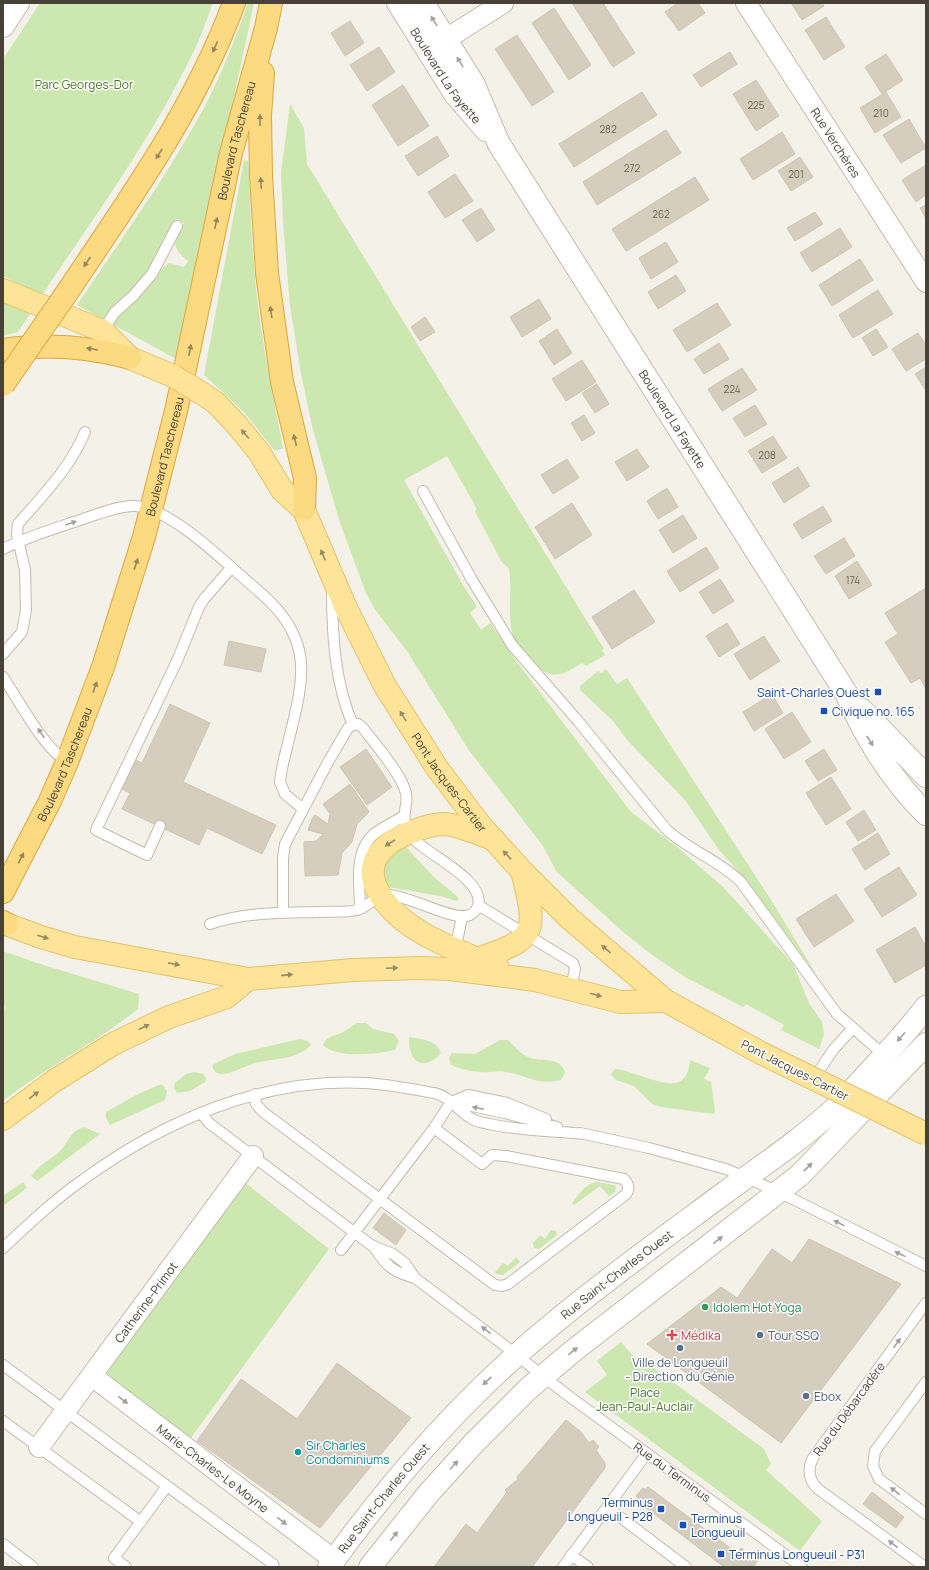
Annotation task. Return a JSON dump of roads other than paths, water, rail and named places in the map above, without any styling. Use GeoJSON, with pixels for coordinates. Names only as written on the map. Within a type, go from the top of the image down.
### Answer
{"type":"FeatureCollection","features":[{"type":"Feature","properties":{"kind":"highway"},"geometry":{"type":"LineString","coordinates":[[3,385],[136,190],[179,120],[201,78],[234,3]]}},
{"type":"Feature","properties":{"kind":"highway","name":"Boulevard Taschereau"},"geometry":{"type":"LineString","coordinates":[[3,892],[50,801],[67,762],[105,660],[152,510],[185,373],[231,153],[266,28],[271,3]]}},
{"type":"Feature","properties":{"kind":"highway"},"geometry":{"type":"LineString","coordinates":[[266,28],[260,116],[260,175],[264,249],[282,382],[305,478],[304,510]]}},
{"type":"Feature","properties":{"kind":"highway"},"geometry":{"type":"LineString","coordinates":[[3,350],[41,345],[60,345],[96,350],[130,358]]}},
{"type":"Feature","properties":{"kind":"main road"},"geometry":{"type":"LineString","coordinates":[[3,290],[103,331],[130,358],[174,376],[216,403],[259,452],[282,490],[304,510]]}},
{"type":"Feature","properties":{"kind":"main road","name":"Pont Jacques-Cartier"},"geometry":{"type":"LineString","coordinates":[[304,510],[332,578],[377,671],[416,736],[458,797],[522,871],[582,930],[666,1001],[698,1020],[761,1053],[926,1134]]}},
{"type":"Feature","properties":{"kind":"main road"},"geometry":{"type":"LineString","coordinates":[[493,839],[444,824],[423,827],[407,824],[386,845],[376,859],[373,875],[380,895],[390,908],[408,924],[453,959],[517,977],[571,988],[620,1002],[666,1001]]}},
{"type":"Feature","properties":{"kind":"main road"},"geometry":{"type":"LineString","coordinates":[[4,923],[41,937],[75,947],[248,979],[353,970],[419,968],[453,959],[478,959],[509,948],[520,941],[526,934],[531,924],[531,909],[522,871]]}},
{"type":"Feature","properties":{"kind":"main road"},"geometry":{"type":"LineString","coordinates":[[478,959],[517,977]]}},
{"type":"Feature","properties":{"kind":"main road"},"geometry":{"type":"LineString","coordinates":[[3,1119],[54,1081],[100,1052],[150,1024],[188,1009],[227,997],[248,979]]}},
{"type":"Feature","properties":{"kind":"street"},"geometry":{"type":"LineString","coordinates":[[3,26],[18,3]]}},
{"type":"Feature","properties":{"kind":"street","name":"Boulevard La Fayette"},"geometry":{"type":"LineString","coordinates":[[398,3],[455,94],[499,144],[846,693],[858,720],[877,752],[909,795],[926,814]]}},
{"type":"Feature","properties":{"kind":"street","name":"Boulevard La Fayette"},"geometry":{"type":"LineString","coordinates":[[423,3],[473,83],[499,144]]}},
{"type":"Feature","properties":{"kind":"street"},"geometry":{"type":"LineString","coordinates":[[428,51],[503,3]]}},
{"type":"Feature","properties":{"kind":"street","name":"Rue Verchères"},"geometry":{"type":"LineString","coordinates":[[746,3],[926,282]]}},
{"type":"Feature","properties":{"kind":"street","name":"Boulevard La Fayette"},"geometry":{"type":"LineString","coordinates":[[846,693],[926,776]]}},
{"type":"Feature","properties":{"kind":"street","name":"Rue Saint-Charles Ouest"},"geometry":{"type":"LineString","coordinates":[[332,1564],[381,1497],[422,1448],[470,1398],[549,1326],[635,1259],[781,1154],[829,1114],[926,1007]]}},
{"type":"Feature","properties":{"kind":"street"},"geometry":{"type":"LineString","coordinates":[[370,1567],[437,1484],[484,1434],[543,1376],[617,1316],[779,1192],[818,1157],[926,1044]]}},
{"type":"Feature","properties":{"kind":"street","name":"Catherine-Primot"},"geometry":{"type":"LineString","coordinates":[[39,1447],[253,1156]]}},
{"type":"Feature","properties":{"kind":"street","name":"Marie-Charles-Le Moyne"},"geometry":{"type":"LineString","coordinates":[[92,1376],[332,1564]]}},
{"type":"Feature","properties":{"kind":"lane"},"geometry":{"type":"LineString","coordinates":[[103,331],[114,313],[133,296],[152,274],[177,226]]}},
{"type":"Feature","properties":{"kind":"lane"},"geometry":{"type":"LineString","coordinates":[[3,654],[22,632],[25,617],[27,592],[25,570],[20,542],[17,535],[18,524],[63,471],[75,454],[85,432]]}},
{"type":"Feature","properties":{"kind":"lane"},"geometry":{"type":"LineString","coordinates":[[423,491],[486,603],[521,657],[578,721],[666,829],[675,837],[723,867],[741,882],[833,1008],[852,1028],[884,1055]]}},
{"type":"Feature","properties":{"kind":"lane"},"geometry":{"type":"LineString","coordinates":[[3,550],[20,542],[81,520],[124,507],[134,506],[152,510],[167,517],[182,527],[273,604],[288,622],[298,644],[302,667],[302,680],[280,782],[285,794],[303,809]]}},
{"type":"Feature","properties":{"kind":"lane"},"geometry":{"type":"LineString","coordinates":[[160,826],[147,855],[96,830],[180,655],[199,607],[204,598],[231,568]]}},
{"type":"Feature","properties":{"kind":"lane"},"geometry":{"type":"LineString","coordinates":[[332,578],[332,628],[342,692],[352,725]]}},
{"type":"Feature","properties":{"kind":"lane"},"geometry":{"type":"LineString","coordinates":[[3,677],[47,744],[67,762]]}},
{"type":"Feature","properties":{"kind":"lane"},"geometry":{"type":"LineString","coordinates":[[210,924],[232,916],[352,910],[360,908],[380,895],[408,898],[462,916],[472,914],[478,905],[478,894],[464,878],[444,860],[417,842],[407,824],[406,795],[402,782],[363,728],[358,724],[352,725],[348,728],[303,809],[284,849],[283,913]]}},
{"type":"Feature","properties":{"kind":"lane"},"geometry":{"type":"LineString","coordinates":[[360,908],[359,866],[363,849],[374,835],[407,824]]}},
{"type":"Feature","properties":{"kind":"lane"},"geometry":{"type":"LineString","coordinates":[[478,905],[573,963],[575,969],[571,988]]}},
{"type":"Feature","properties":{"kind":"lane"},"geometry":{"type":"LineString","coordinates":[[453,959],[462,916]]}},
{"type":"Feature","properties":{"kind":"lane"},"geometry":{"type":"LineString","coordinates":[[815,1076],[833,1050],[852,1028]]}},
{"type":"Feature","properties":{"kind":"lane"},"geometry":{"type":"LineString","coordinates":[[3,1248],[61,1197],[102,1166],[144,1140],[201,1113],[230,1101],[255,1094],[316,1085],[363,1083],[396,1086],[436,1093],[451,1102],[474,1120],[502,1127],[585,1134],[673,1154],[747,1178],[779,1192],[926,1266]]}},
{"type":"Feature","properties":{"kind":"lane"},"geometry":{"type":"LineString","coordinates":[[255,1094],[256,1104],[263,1112],[492,1284],[502,1286],[508,1284],[625,1195],[628,1190],[628,1184],[624,1179],[506,1156],[492,1155],[482,1164],[434,1128]]}},
{"type":"Feature","properties":{"kind":"lane"},"geometry":{"type":"LineString","coordinates":[[341,1250],[434,1128],[451,1102],[466,1095],[507,1103],[585,1134]]}},
{"type":"Feature","properties":{"kind":"lane","name":"Rue du Terminus"},"geometry":{"type":"LineString","coordinates":[[201,1113],[209,1123],[374,1247],[384,1262],[396,1272],[415,1278],[543,1376],[802,1567]]}},
{"type":"Feature","properties":{"kind":"lane","name":"Rue du Débarcadère"},"geometry":{"type":"LineString","coordinates":[[925,1567],[818,1489],[812,1482],[809,1470],[813,1458],[926,1303]]}},
{"type":"Feature","properties":{"kind":"lane"},"geometry":{"type":"LineString","coordinates":[[3,1365],[273,1564],[274,1567]]}},
{"type":"Feature","properties":{"kind":"lane"},"geometry":{"type":"LineString","coordinates":[[926,1382],[878,1446],[873,1461],[874,1471],[879,1479],[926,1514]]}},
{"type":"Feature","properties":{"kind":"lane"},"geometry":{"type":"LineString","coordinates":[[3,1421],[141,1522]]}},
{"type":"Feature","properties":{"kind":"lane"},"geometry":{"type":"LineString","coordinates":[[563,1567],[647,1453]]}},
{"type":"Feature","properties":{"kind":"lane"},"geometry":{"type":"LineString","coordinates":[[126,1567],[114,1558],[167,1486]]}},
{"type":"Feature","properties":{"kind":"lane"},"geometry":{"type":"LineString","coordinates":[[607,1507],[686,1567]]}},
{"type":"Feature","properties":{"kind":"lane"},"geometry":{"type":"LineString","coordinates":[[3,1544],[33,1567]]}},
{"type":"Feature","properties":{"kind":"lane"},"geometry":{"type":"LineString","coordinates":[[571,1555],[588,1567]]}},
{"type":"Feature","properties":{"kind":"place","name":"Saint-Charles Ouest"},"geometry":{"type":"Point","coordinates":[878,692]}},
{"type":"Feature","properties":{"kind":"place","name":"Civique no. 165"},"geometry":{"type":"Point","coordinates":[824,711]}},
{"type":"Feature","properties":{"kind":"place","name":"Idolem Hot Yoga"},"geometry":{"type":"Point","coordinates":[705,1307]}},
{"type":"Feature","properties":{"kind":"place","name":"Médika"},"geometry":{"type":"Point","coordinates":[672,1335]}},
{"type":"Feature","properties":{"kind":"place","name":"Tour SSQ"},"geometry":{"type":"Point","coordinates":[760,1335]}},
{"type":"Feature","properties":{"kind":"place","name":"Ville de Longueuil - Direction du Génie"},"geometry":{"type":"Point","coordinates":[680,1348]}},
{"type":"Feature","properties":{"kind":"place","name":"Ebox"},"geometry":{"type":"Point","coordinates":[806,1396]}},
{"type":"Feature","properties":{"kind":"place","name":"Sir Charles Condominiums"},"geometry":{"type":"Point","coordinates":[298,1452]}},
{"type":"Feature","properties":{"kind":"place","name":"Terminus Longueuil - P28"},"geometry":{"type":"Point","coordinates":[661,1509]}},
{"type":"Feature","properties":{"kind":"place","name":"Terminus Longueuil"},"geometry":{"type":"Point","coordinates":[683,1525]}},
{"type":"Feature","properties":{"kind":"place","name":"Terminus Longueuil - P31"},"geometry":{"type":"Point","coordinates":[721,1554]}},
{"type":"Feature","properties":{"kind":"park label","name":"Parc Georges-Dor"},"geometry":{"type":"Point","coordinates":[84,84]}},
{"type":"Feature","properties":{"kind":"park label","name":"Place Jean-Paul-Auclair"},"geometry":{"type":"Point","coordinates":[645,1399]}}]}
